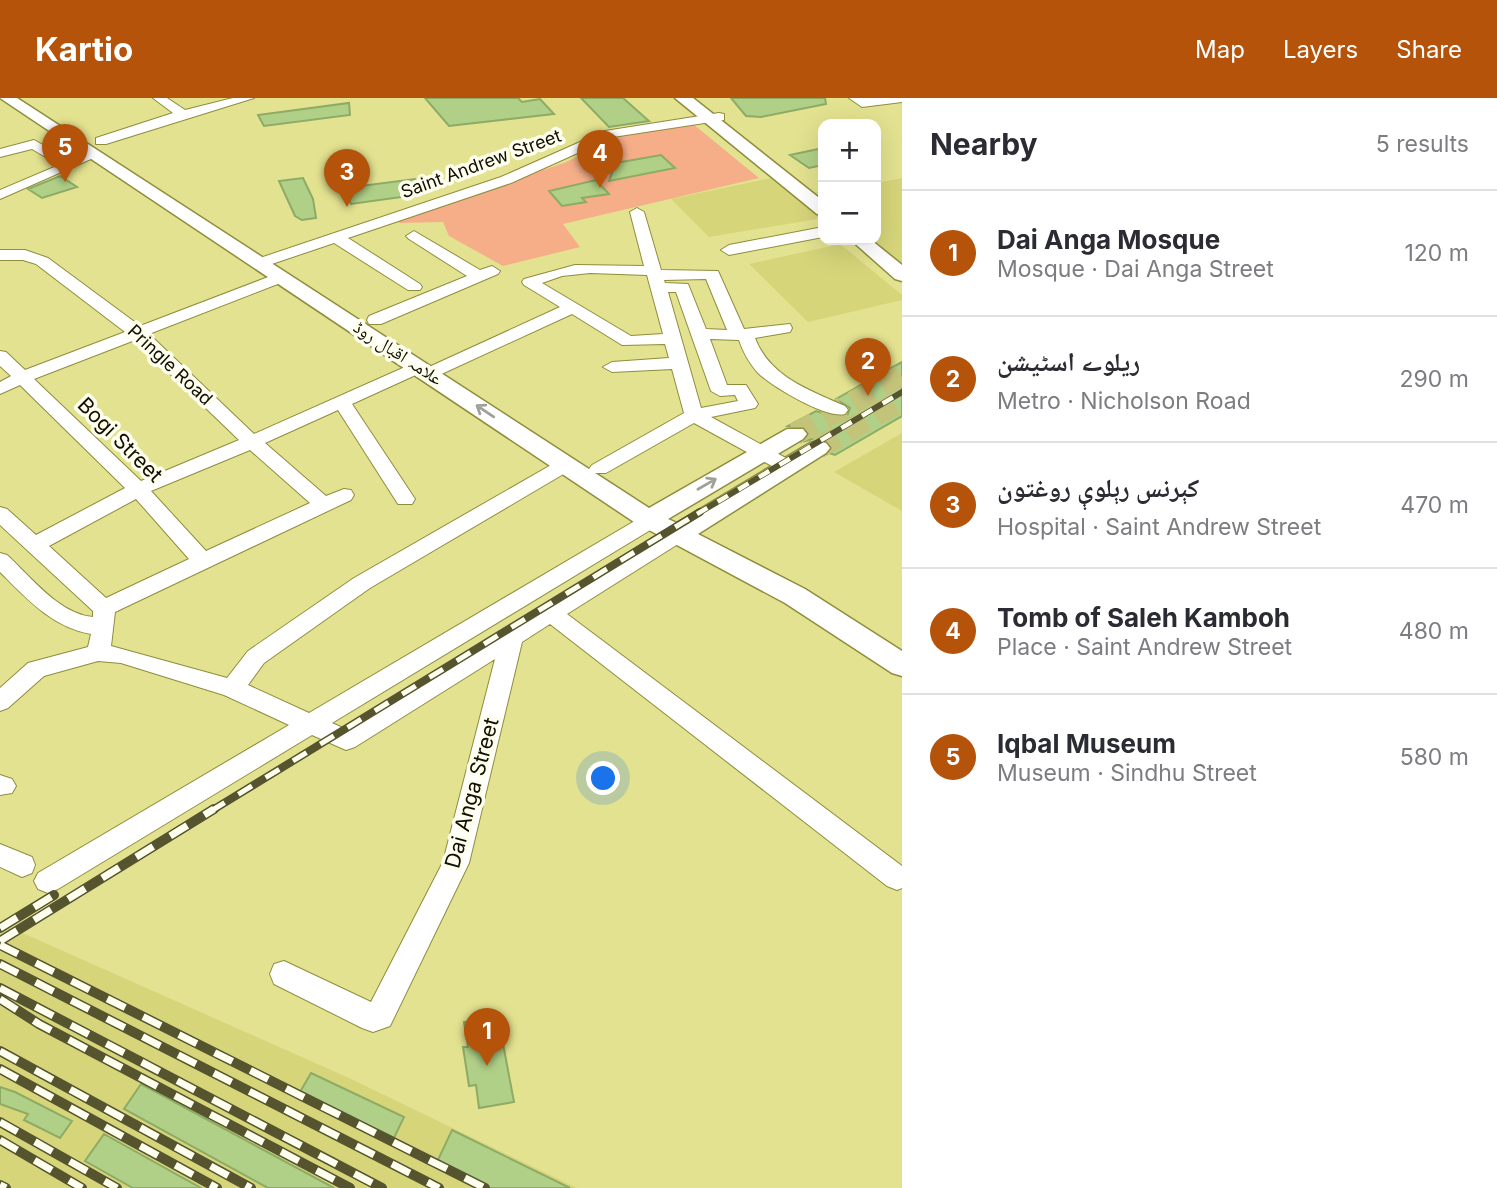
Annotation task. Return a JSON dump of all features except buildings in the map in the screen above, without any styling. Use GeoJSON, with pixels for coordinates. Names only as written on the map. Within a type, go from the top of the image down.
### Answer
{"type":"FeatureCollection","features":[{"type":"Feature","properties":{"kind":"main road","name":"علامہ اقبال روڈ"},"geometry":{"type":"LineString","coordinates":[[7,98],[50,127],[97,148]]}},
{"type":"Feature","properties":{"kind":"main road","name":"علامہ اقبال روڈ"},"geometry":{"type":"LineString","coordinates":[[29,98],[97,148],[432,369],[599,469],[657,514]]}},
{"type":"Feature","properties":{"kind":"main road"},"geometry":{"type":"LineString","coordinates":[[683,98],[818,195]]}},
{"type":"Feature","properties":{"kind":"main road"},"geometry":{"type":"LineString","coordinates":[[695,98],[713,118],[818,206]]}},
{"type":"Feature","properties":{"kind":"main road"},"geometry":{"type":"LineString","coordinates":[[866,245],[902,275]]}},
{"type":"Feature","properties":{"kind":"main road"},"geometry":{"type":"LineString","coordinates":[[880,245],[902,262]]}},
{"type":"Feature","properties":{"kind":"main road","name":"علامہ اقبال روڈ"},"geometry":{"type":"LineString","coordinates":[[274,266],[375,320],[432,369],[565,465],[687,528],[902,665]]}},
{"type":"Feature","properties":{"kind":"main road"},"geometry":{"type":"LineString","coordinates":[[657,514],[795,434]]}},
{"type":"Feature","properties":{"kind":"main road"},"geometry":{"type":"LineString","coordinates":[[687,528],[817,448]]}},
{"type":"Feature","properties":{"kind":"street"},"geometry":{"type":"LineString","coordinates":[[159,98],[183,114]]}},
{"type":"Feature","properties":{"kind":"street"},"geometry":{"type":"LineString","coordinates":[[0,195],[69,166],[97,148],[183,114],[248,98]]}},
{"type":"Feature","properties":{"kind":"street"},"geometry":{"type":"LineString","coordinates":[[855,98],[862,103],[902,98]]}},
{"type":"Feature","properties":{"kind":"street","name":"Saint Andrew Street"},"geometry":{"type":"LineString","coordinates":[[0,388],[138,333],[335,237],[506,180],[620,131],[713,118]]}},
{"type":"Feature","properties":{"kind":"street"},"geometry":{"type":"LineString","coordinates":[[0,138],[50,127]]}},
{"type":"Feature","properties":{"kind":"street"},"geometry":{"type":"LineString","coordinates":[[0,153],[30,144],[69,166]]}},
{"type":"Feature","properties":{"kind":"street"},"geometry":{"type":"LineString","coordinates":[[15,174],[54,156]]}},
{"type":"Feature","properties":{"kind":"street"},"geometry":{"type":"LineString","coordinates":[[637,212],[694,415],[788,467]]}},
{"type":"Feature","properties":{"kind":"street"},"geometry":{"type":"LineString","coordinates":[[729,250],[818,233]]}},
{"type":"Feature","properties":{"kind":"street"},"geometry":{"type":"LineString","coordinates":[[375,320],[485,274],[414,236]]}},
{"type":"Feature","properties":{"kind":"street"},"geometry":{"type":"LineString","coordinates":[[335,237],[414,287]]}},
{"type":"Feature","properties":{"kind":"street","name":"Pringle Road"},"geometry":{"type":"LineString","coordinates":[[0,255],[25,256],[42,261],[138,333],[252,442],[334,500],[203,561]]}},
{"type":"Feature","properties":{"kind":"street"},"geometry":{"type":"LineString","coordinates":[[599,469],[694,415],[749,404],[740,389],[720,391],[682,287],[654,278],[581,267],[548,274],[530,282],[628,341],[671,338]]}},
{"type":"Feature","properties":{"kind":"street"},"geometry":{"type":"LineString","coordinates":[[654,278],[712,274],[755,358],[771,375],[794,390],[839,410]]}},
{"type":"Feature","properties":{"kind":"street"},"geometry":{"type":"LineString","coordinates":[[35,545],[138,489],[342,402],[432,369],[572,308]]}},
{"type":"Feature","properties":{"kind":"street"},"geometry":{"type":"LineString","coordinates":[[699,334],[741,334],[784,328]]}},
{"type":"Feature","properties":{"kind":"street","name":"Bogi Street"},"geometry":{"type":"LineString","coordinates":[[0,356],[138,489],[203,561]]}},
{"type":"Feature","properties":{"kind":"street"},"geometry":{"type":"LineString","coordinates":[[612,367],[679,363]]}},
{"type":"Feature","properties":{"kind":"street"},"geometry":{"type":"LineString","coordinates":[[342,402],[405,499]]}},
{"type":"Feature","properties":{"kind":"street"},"geometry":{"type":"LineString","coordinates":[[232,688],[256,657],[362,583],[565,465]]}},
{"type":"Feature","properties":{"kind":"street"},"geometry":{"type":"LineString","coordinates":[[0,514],[35,545],[104,617]]}},
{"type":"Feature","properties":{"kind":"street"},"geometry":{"type":"LineString","coordinates":[[48,881],[313,724],[657,514]]}},
{"type":"Feature","properties":{"kind":"street"},"geometry":{"type":"LineString","coordinates":[[0,702],[36,669],[98,653],[121,655],[232,688],[346,740],[687,528]]}},
{"type":"Feature","properties":{"kind":"street"},"geometry":{"type":"LineString","coordinates":[[0,560],[64,618],[80,625],[104,617],[203,561]]}},
{"type":"Feature","properties":{"kind":"street"},"geometry":{"type":"LineString","coordinates":[[551,613],[897,878]]}},
{"type":"Feature","properties":{"kind":"street"},"geometry":{"type":"LineString","coordinates":[[98,653],[104,617]]}},
{"type":"Feature","properties":{"kind":"street","name":"Dai Anga Street"},"geometry":{"type":"LineString","coordinates":[[284,974],[376,1017],[456,863],[512,638]]}},
{"type":"Feature","properties":{"kind":"shaded area"},"geometry":{"type":"Polygon","coordinates":[[[693,124],[759,178],[563,224],[580,247],[503,266],[449,236],[443,222],[400,223],[395,219],[564,163],[621,135],[693,124]]]}},
{"type":"Feature","properties":{"kind":"shaded area"},"geometry":{"type":"Polygon","coordinates":[[[781,176],[803,194],[818,192],[818,219],[709,237],[671,199],[781,176]]]}},
{"type":"Feature","properties":{"kind":"shaded area"},"geometry":{"type":"Polygon","coordinates":[[[902,178],[902,276],[864,245],[881,245],[881,182],[902,178]]]}},
{"type":"Feature","properties":{"kind":"shaded area"},"geometry":{"type":"Polygon","coordinates":[[[841,245],[902,295],[902,300],[808,322],[749,264],[841,245]]]}},
{"type":"Feature","properties":{"kind":"shaded area"},"geometry":{"type":"Polygon","coordinates":[[[902,433],[902,511],[834,472],[902,433]]]}},
{"type":"Feature","properties":{"kind":"shaded area"},"geometry":{"type":"Polygon","coordinates":[[[0,923],[349,1078],[577,1188],[0,1188],[0,923]]]}},
{"type":"Feature","properties":{"kind":"tunnel"},"geometry":{"type":"LineString","coordinates":[[795,434],[902,375]]}},
{"type":"Feature","properties":{"kind":"tunnel"},"geometry":{"type":"LineString","coordinates":[[818,448],[902,400]]}},
{"type":"Feature","properties":{"kind":"railway"},"geometry":{"type":"LineString","coordinates":[[697,514],[902,392]]}},
{"type":"Feature","properties":{"kind":"railway"},"geometry":{"type":"LineString","coordinates":[[211,811],[700,512]]}},
{"type":"Feature","properties":{"kind":"railway"},"geometry":{"type":"LineString","coordinates":[[0,941],[214,809]]}},
{"type":"Feature","properties":{"kind":"railway"},"geometry":{"type":"LineString","coordinates":[[0,928],[54,895]]}},
{"type":"Feature","properties":{"kind":"railway"},"geometry":{"type":"LineString","coordinates":[[0,945],[485,1188]]}},
{"type":"Feature","properties":{"kind":"railway"},"geometry":{"type":"LineString","coordinates":[[0,964],[439,1188]]}},
{"type":"Feature","properties":{"kind":"railway"},"geometry":{"type":"LineString","coordinates":[[0,988],[382,1188]]}},
{"type":"Feature","properties":{"kind":"railway"},"geometry":{"type":"LineString","coordinates":[[0,999],[39,1024],[350,1188]]}},
{"type":"Feature","properties":{"kind":"railway"},"geometry":{"type":"LineString","coordinates":[[0,1051],[251,1188]]}},
{"type":"Feature","properties":{"kind":"railway"},"geometry":{"type":"LineString","coordinates":[[0,1069],[217,1188]]}},
{"type":"Feature","properties":{"kind":"railway"},"geometry":{"type":"LineString","coordinates":[[0,1122],[117,1188]]}},
{"type":"Feature","properties":{"kind":"railway"},"geometry":{"type":"LineString","coordinates":[[0,1140],[82,1188]]}},
{"type":"Feature","properties":{"kind":"railway"},"geometry":{"type":"LineString","coordinates":[[0,1185],[6,1188]]}},
{"type":"Feature","properties":{"kind":"place","name":"Iqbal Museum"},"geometry":{"type":"Point","coordinates":[65,182]}},
{"type":"Feature","properties":{"kind":"place","name":"Tomb of Saleh Kamboh"},"geometry":{"type":"Point","coordinates":[600,188]}},
{"type":"Feature","properties":{"kind":"place","name":"کېرنس رېلوې روغتون"},"geometry":{"type":"Point","coordinates":[347,207]}},
{"type":"Feature","properties":{"kind":"place","name":"ریلوے اسٹیشن"},"geometry":{"type":"Point","coordinates":[868,396]}},
{"type":"Feature","properties":{"kind":"place","name":"Dai Anga Mosque"},"geometry":{"type":"Point","coordinates":[487,1066]}}]}
